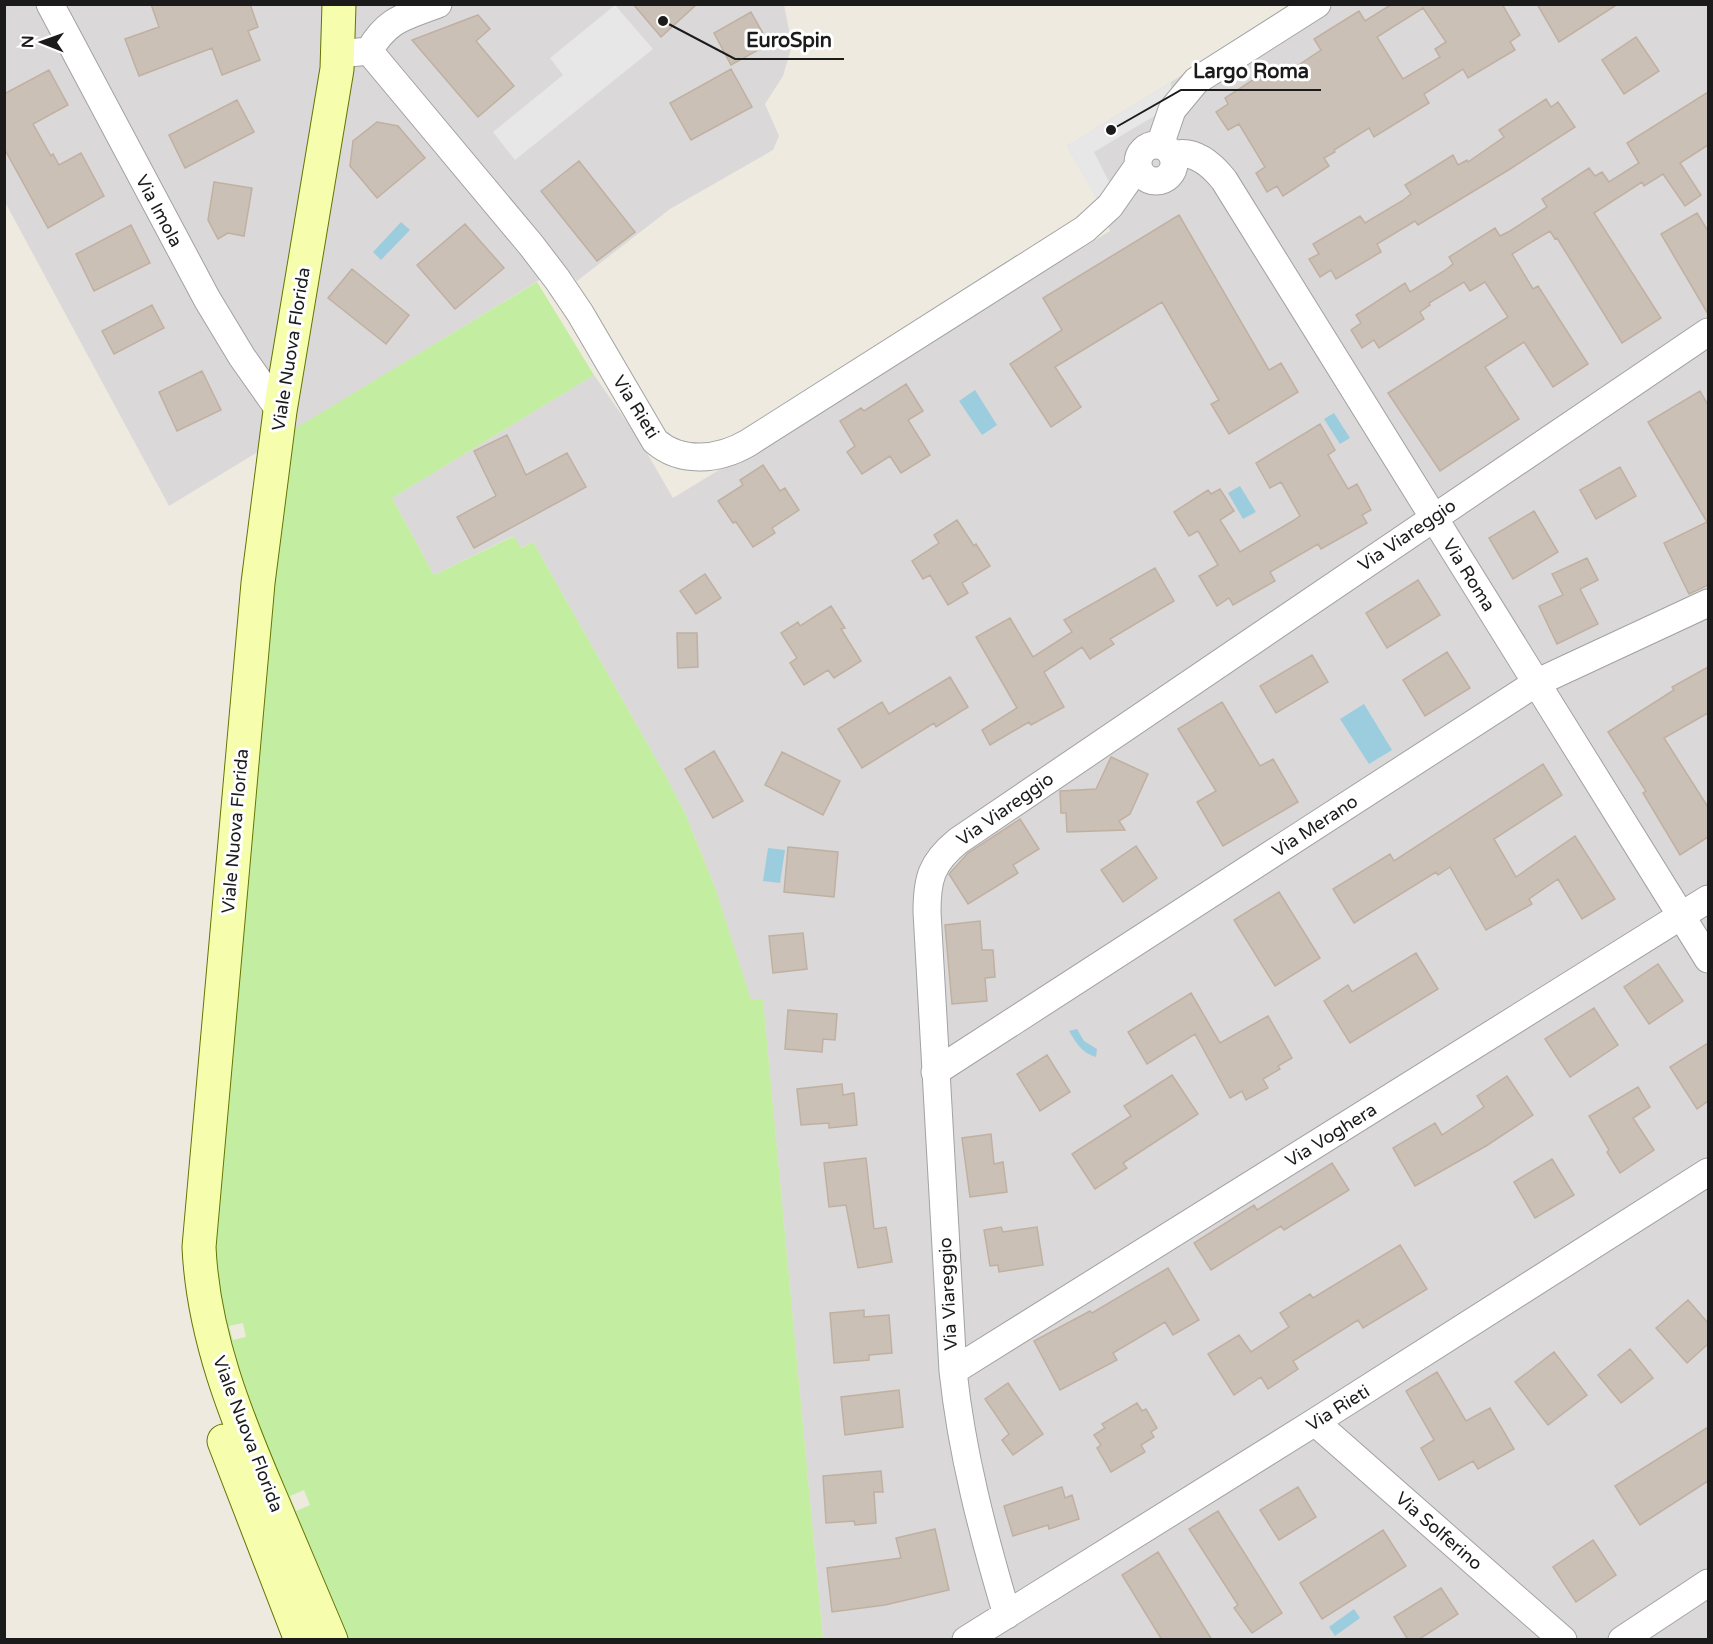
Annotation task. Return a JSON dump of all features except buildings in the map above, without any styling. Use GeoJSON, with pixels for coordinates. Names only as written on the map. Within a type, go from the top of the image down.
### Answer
{"type":"FeatureCollection","features":[{"type":"Feature","properties":{"kind":"street","name":"Via Imola"},"geometry":{"type":"LineString","coordinates":[[50,4],[194,277],[230,339],[273,401]]}},
{"type":"Feature","properties":{"kind":"street","name":"Viale Nuova Florida"},"geometry":{"type":"LineString","coordinates":[[319,4],[315,76],[273,401],[200,1229],[200,1260],[206,1313],[230,1396],[253,1457],[331,1640]]}},
{"type":"Feature","properties":{"kind":"street","name":"Viale Nuova Florida"},"geometry":{"type":"LineString","coordinates":[[301,1640],[232,1465],[211,1404],[191,1329],[181,1252],[233,642],[249,494],[273,401],[354,53],[339,4]]}},
{"type":"Feature","properties":{"kind":"street"},"geometry":{"type":"LineString","coordinates":[[354,53],[385,27],[438,4]]}},
{"type":"Feature","properties":{"kind":"street"},"geometry":{"type":"LineString","coordinates":[[1167,150],[1172,110],[1196,81],[1317,4]]}},
{"type":"Feature","properties":{"kind":"street","name":"Via Rieti"},"geometry":{"type":"LineString","coordinates":[[354,53],[531,245],[580,313],[651,436],[662,447],[687,457],[720,454],[748,443],[1085,229],[1110,206],[1138,166],[1145,177],[1156,181],[1162,180],[1172,173],[1174,167],[1167,150]]}},
{"type":"Feature","properties":{"kind":"street","name":"Via Roma"},"geometry":{"type":"LineString","coordinates":[[1167,150],[1183,152],[1198,158],[1212,167],[1224,180],[1708,959]]}},
{"type":"Feature","properties":{"kind":"street","name":"Via Viareggio"},"geometry":{"type":"LineString","coordinates":[[1007,1615],[972,1492],[953,1371],[927,898],[930,876],[940,857],[958,841],[1432,517],[1708,332]]}},
{"type":"Feature","properties":{"kind":"street","name":"Via Merano"},"geometry":{"type":"LineString","coordinates":[[935,1072],[1536,683],[1708,603]]}},
{"type":"Feature","properties":{"kind":"street","name":"Via Voghera"},"geometry":{"type":"LineString","coordinates":[[953,1371],[1708,899]]}},
{"type":"Feature","properties":{"kind":"street","name":"Via Rieti"},"geometry":{"type":"LineString","coordinates":[[966,1640],[1316,1422],[1708,1172]]}},
{"type":"Feature","properties":{"kind":"street","name":"Via Solferino"},"geometry":{"type":"LineString","coordinates":[[1316,1422],[1563,1640]]}},
{"type":"Feature","properties":{"kind":"street"},"geometry":{"type":"LineString","coordinates":[[1622,1640],[1708,1583]]}},
{"type":"Feature","properties":{"kind":"shaded area"},"geometry":{"type":"Polygon","coordinates":[[[4,5],[784,5],[792,45],[783,76],[765,104],[779,136],[773,150],[670,209],[577,281],[564,265],[169,506],[5,202],[4,5]]]}},
{"type":"Feature","properties":{"kind":"shaded area"},"geometry":{"type":"Polygon","coordinates":[[[615,5],[653,49],[515,160],[493,132],[563,75],[550,58],[615,5]]]}},
{"type":"Feature","properties":{"kind":"shaded area"},"geometry":{"type":"Polygon","coordinates":[[[1296,5],[1708,5],[1708,1639],[823,1639],[763,1001],[751,1001],[716,890],[685,813],[533,542],[520,548],[513,536],[434,575],[392,498],[594,375],[640,441],[673,498],[1110,231],[1101,206],[1067,146],[1296,5]]]}},
{"type":"Feature","properties":{"kind":"shaded area"},"geometry":{"type":"Polygon","coordinates":[[[1171,82],[1171,96],[1156,115],[1094,152],[1112,188],[1096,198],[1067,146],[1171,82]]]}},
{"type":"Feature","properties":{"kind":"green space"},"geometry":{"type":"Polygon","coordinates":[[[537,282],[594,375],[392,498],[434,575],[514,536],[521,548],[533,542],[685,813],[716,890],[751,1000],[763,1000],[823,1639],[342,1639],[233,1362],[213,1276],[234,944],[291,431],[537,282]],[[243,1323],[229,1326],[233,1340],[246,1337],[243,1323]],[[304,1490],[290,1496],[296,1511],[310,1505],[304,1490]]]}},
{"type":"Feature","properties":{"kind":"water"},"geometry":{"type":"Polygon","coordinates":[[[401,222],[410,230],[381,260],[373,252],[401,222]]]}},
{"type":"Feature","properties":{"kind":"water"},"geometry":{"type":"Polygon","coordinates":[[[975,390],[997,425],[982,435],[959,401],[975,390]]]}},
{"type":"Feature","properties":{"kind":"water"},"geometry":{"type":"Polygon","coordinates":[[[1334,413],[1350,438],[1340,444],[1324,419],[1334,413]]]}},
{"type":"Feature","properties":{"kind":"water"},"geometry":{"type":"Polygon","coordinates":[[[1240,486],[1256,512],[1243,519],[1228,493],[1240,486]]]}},
{"type":"Feature","properties":{"kind":"water"},"geometry":{"type":"Polygon","coordinates":[[[1364,704],[1392,750],[1369,764],[1340,719],[1364,704]]]}},
{"type":"Feature","properties":{"kind":"water"},"geometry":{"type":"Polygon","coordinates":[[[768,848],[785,850],[780,883],[763,881],[768,848]]]}},
{"type":"Feature","properties":{"kind":"water"},"geometry":{"type":"Polygon","coordinates":[[[1077,1029],[1084,1041],[1097,1049],[1096,1057],[1083,1050],[1069,1031],[1077,1029]]]}},
{"type":"Feature","properties":{"kind":"water"},"geometry":{"type":"Polygon","coordinates":[[[1354,1609],[1360,1618],[1335,1636],[1329,1627],[1354,1609]]]}},
{"type":"Feature","properties":{"kind":"place","name":"EuroSpin"},"geometry":{"type":"Point","coordinates":[663,21]}},
{"type":"Feature","properties":{"kind":"place","name":"Largo Roma"},"geometry":{"type":"Point","coordinates":[1111,130]}}]}
